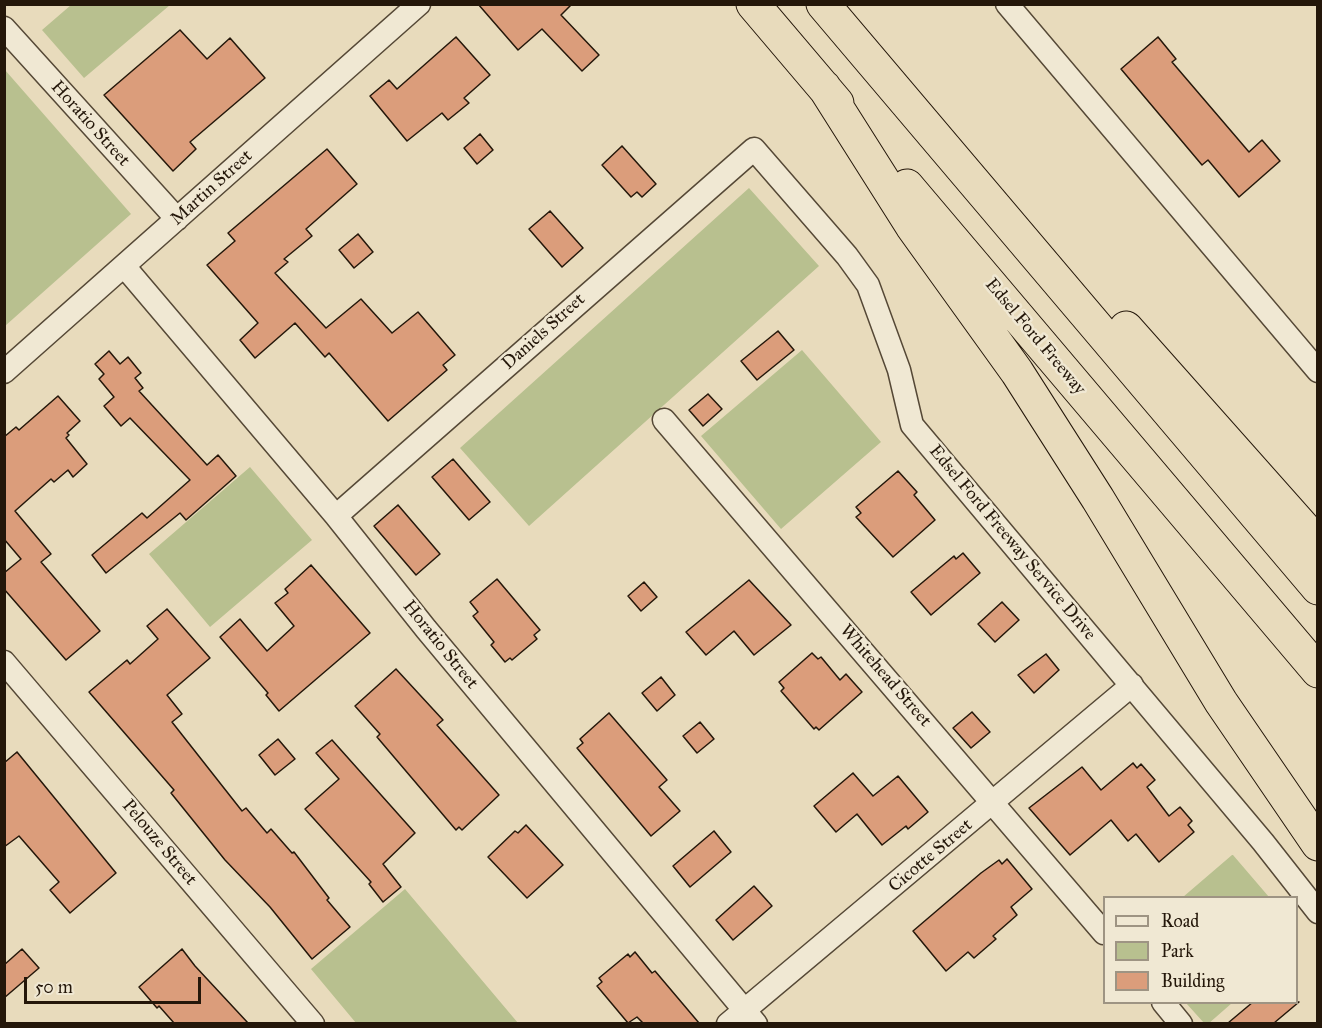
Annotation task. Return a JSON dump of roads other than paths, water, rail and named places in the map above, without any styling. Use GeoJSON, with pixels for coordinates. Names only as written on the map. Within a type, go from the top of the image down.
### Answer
{"type":"FeatureCollection","features":[{"type":"Feature","properties":{"kind":"highway","name":"Edsel Ford Freeway"},"geometry":{"type":"LineString","coordinates":[[753,4],[1317,671]]}},
{"type":"Feature","properties":{"kind":"highway"},"geometry":{"type":"LineString","coordinates":[[823,4],[1317,588]]}},
{"type":"Feature","properties":{"kind":"highway"},"geometry":{"type":"LineString","coordinates":[[824,87],[912,226],[1017,372],[1098,499],[1221,702],[1317,844]]}},
{"type":"Feature","properties":{"kind":"highway"},"geometry":{"type":"LineString","coordinates":[[1036,254],[1130,331],[1317,544]]}},
{"type":"Feature","properties":{"kind":"street","name":"Martin Street"},"geometry":{"type":"LineString","coordinates":[[4,372],[419,4]]}},
{"type":"Feature","properties":{"kind":"street"},"geometry":{"type":"LineString","coordinates":[[1007,4],[1317,371]]}},
{"type":"Feature","properties":{"kind":"street","name":"Horatio Street"},"geometry":{"type":"LineString","coordinates":[[4,28],[177,219]]}},
{"type":"Feature","properties":{"kind":"street","name":"Daniels Street"},"geometry":{"type":"LineString","coordinates":[[336,516],[754,149]]}},
{"type":"Feature","properties":{"kind":"street","name":"Edsel Ford Freeway Service Drive"},"geometry":{"type":"LineString","coordinates":[[754,149],[848,256],[868,285],[899,370],[912,425],[1263,842],[1317,912]]}},
{"type":"Feature","properties":{"kind":"street","name":"Horatio Street"},"geometry":{"type":"LineString","coordinates":[[124,266],[336,516],[743,1019]]}},
{"type":"Feature","properties":{"kind":"street","name":"Whitehead Street"},"geometry":{"type":"LineString","coordinates":[[664,420],[1103,932]]}},
{"type":"Feature","properties":{"kind":"street","name":"Pelouze Street"},"geometry":{"type":"LineString","coordinates":[[4,662],[312,1023]]}},
{"type":"Feature","properties":{"kind":"street","name":"Cicotte Street"},"geometry":{"type":"LineString","coordinates":[[743,1019],[1132,685]]}},
{"type":"Feature","properties":{"kind":"street"},"geometry":{"type":"LineString","coordinates":[[1165,1004],[1181,1023]]}}]}
